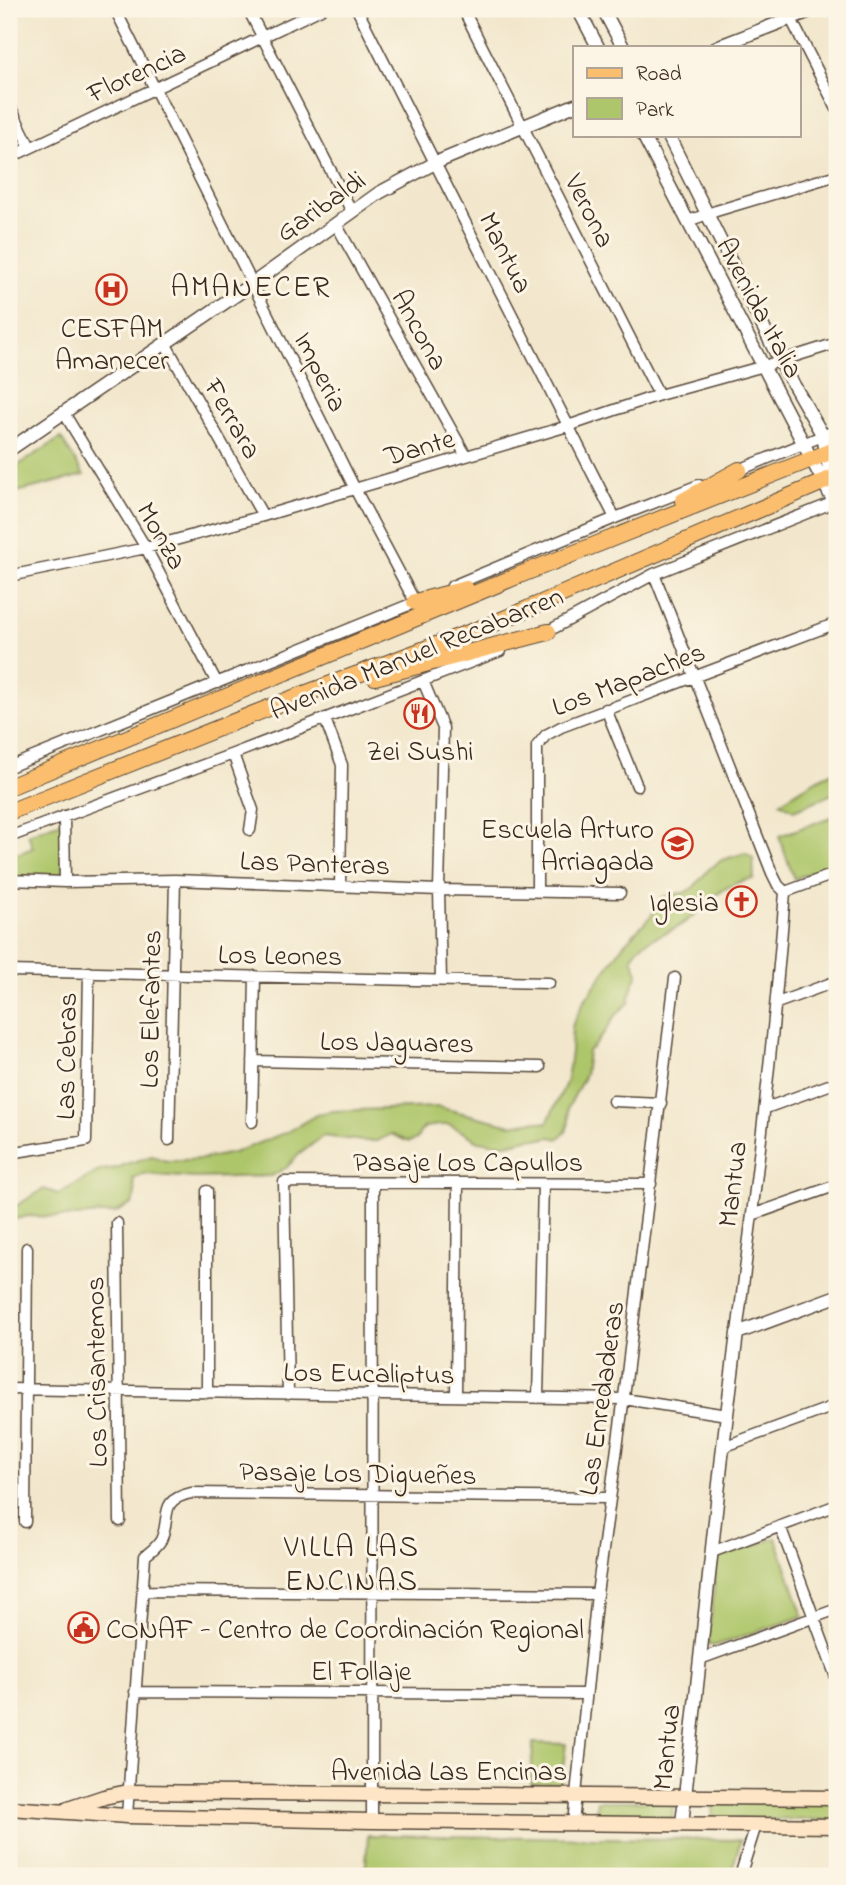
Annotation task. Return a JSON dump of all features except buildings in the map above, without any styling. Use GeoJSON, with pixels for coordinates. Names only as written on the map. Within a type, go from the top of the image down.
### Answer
{"type":"FeatureCollection","features":[{"type":"Feature","properties":{"kind":"main road","name":"Avenida Manuel Recabarren"},"geometry":{"type":"LineString","coordinates":[[9,787],[522,574],[825,454]]}},
{"type":"Feature","properties":{"kind":"main road"},"geometry":{"type":"LineString","coordinates":[[623,534],[739,470]]}},
{"type":"Feature","properties":{"kind":"main road","name":"Avenida Manuel Recabarren"},"geometry":{"type":"LineString","coordinates":[[9,811],[291,699],[490,625],[831,478]]}},
{"type":"Feature","properties":{"kind":"main road"},"geometry":{"type":"LineString","coordinates":[[415,602],[522,574]]}},
{"type":"Feature","properties":{"kind":"main road"},"geometry":{"type":"LineString","coordinates":[[291,699],[548,632]]}},
{"type":"Feature","properties":{"kind":"main road","name":"Avenida Las Encinas"},"geometry":{"type":"LineString","coordinates":[[64,1811],[104,1797],[128,1793],[837,1798]]}},
{"type":"Feature","properties":{"kind":"main road","name":"Avenida Las Encinas"},"geometry":{"type":"LineString","coordinates":[[9,1808],[127,1815],[372,1821],[837,1826]]}},
{"type":"Feature","properties":{"kind":"street","name":"Imperia"},"geometry":{"type":"LineString","coordinates":[[115,9],[355,489],[415,602]]}},
{"type":"Feature","properties":{"kind":"street"},"geometry":{"type":"LineString","coordinates":[[248,9],[352,212]]}},
{"type":"Feature","properties":{"kind":"street","name":"Florencia"},"geometry":{"type":"LineString","coordinates":[[9,158],[321,9]]}},
{"type":"Feature","properties":{"kind":"street","name":"Mantua"},"geometry":{"type":"LineString","coordinates":[[356,9],[615,518]]}},
{"type":"Feature","properties":{"kind":"street","name":"Verona"},"geometry":{"type":"LineString","coordinates":[[464,9],[659,395]]}},
{"type":"Feature","properties":{"kind":"street"},"geometry":{"type":"LineString","coordinates":[[578,9],[597,46]]}},
{"type":"Feature","properties":{"kind":"street"},"geometry":{"type":"LineString","coordinates":[[603,9],[622,46]]}},
{"type":"Feature","properties":{"kind":"street"},"geometry":{"type":"LineString","coordinates":[[719,46],[788,13],[815,9]]}},
{"type":"Feature","properties":{"kind":"street"},"geometry":{"type":"LineString","coordinates":[[788,13],[837,109]]}},
{"type":"Feature","properties":{"kind":"street"},"geometry":{"type":"LineString","coordinates":[[9,104],[30,147]]}},
{"type":"Feature","properties":{"kind":"street","name":"Garibaldi"},"geometry":{"type":"LineString","coordinates":[[9,450],[253,284],[394,184],[435,163],[573,106]]}},
{"type":"Feature","properties":{"kind":"street","name":"Avenida Italia"},"geometry":{"type":"LineString","coordinates":[[644,136],[804,443],[825,454]]}},
{"type":"Feature","properties":{"kind":"street","name":"Avenida Italia"},"geometry":{"type":"LineString","coordinates":[[669,136],[780,361],[823,436],[836,504]]}},
{"type":"Feature","properties":{"kind":"street"},"geometry":{"type":"LineString","coordinates":[[688,221],[837,174]]}},
{"type":"Feature","properties":{"kind":"street","name":"Ancona"},"geometry":{"type":"LineString","coordinates":[[336,224],[466,456]]}},
{"type":"Feature","properties":{"kind":"street","name":"Ferrara"},"geometry":{"type":"LineString","coordinates":[[165,343],[263,516]]}},
{"type":"Feature","properties":{"kind":"street","name":"Dante"},"geometry":{"type":"LineString","coordinates":[[9,576],[146,548],[263,516],[837,343]]}},
{"type":"Feature","properties":{"kind":"street","name":"Monza"},"geometry":{"type":"LineString","coordinates":[[64,412],[146,548],[217,683]]}},
{"type":"Feature","properties":{"kind":"street","name":"Avenida Manuel Recabarren"},"geometry":{"type":"LineString","coordinates":[[9,767],[615,518],[837,430]]}},
{"type":"Feature","properties":{"kind":"street","name":"Avenida Manuel Recabarren"},"geometry":{"type":"LineString","coordinates":[[9,837],[548,632],[654,574],[836,504]]}},
{"type":"Feature","properties":{"kind":"street"},"geometry":{"type":"LineString","coordinates":[[654,574],[778,885],[786,892],[837,873]]}},
{"type":"Feature","properties":{"kind":"street","name":"Los Mapaches"},"geometry":{"type":"LineString","coordinates":[[537,891],[537,746],[546,735],[606,709],[837,623]]}},
{"type":"Feature","properties":{"kind":"street"},"geometry":{"type":"LineString","coordinates":[[423,681],[443,727],[439,890],[441,980]]}},
{"type":"Feature","properties":{"kind":"street"},"geometry":{"type":"LineString","coordinates":[[606,709],[637,786]]}},
{"type":"Feature","properties":{"kind":"street"},"geometry":{"type":"LineString","coordinates":[[325,719],[342,765],[340,886]]}},
{"type":"Feature","properties":{"kind":"street"},"geometry":{"type":"LineString","coordinates":[[233,754],[253,810],[250,830]]}},
{"type":"Feature","properties":{"kind":"street"},"geometry":{"type":"LineString","coordinates":[[64,816],[65,882]]}},
{"type":"Feature","properties":{"kind":"street","name":"Las Panteras"},"geometry":{"type":"LineString","coordinates":[[9,880],[174,880],[439,890],[620,893]]}},
{"type":"Feature","properties":{"kind":"street","name":"Los Elefantes"},"geometry":{"type":"LineString","coordinates":[[169,1140],[174,880]]}},
{"type":"Feature","properties":{"kind":"street","name":"Mantua"},"geometry":{"type":"LineString","coordinates":[[682,1824],[723,1447],[766,1108],[786,892]]}},
{"type":"Feature","properties":{"kind":"street","name":"Los Leones"},"geometry":{"type":"LineString","coordinates":[[9,971],[550,983]]}},
{"type":"Feature","properties":{"kind":"street","name":"Las Cebras"},"geometry":{"type":"LineString","coordinates":[[9,1153],[86,1141],[89,972]]}},
{"type":"Feature","properties":{"kind":"street"},"geometry":{"type":"LineString","coordinates":[[251,1122],[255,976]]}},
{"type":"Feature","properties":{"kind":"street","name":"Las Enredaderas"},"geometry":{"type":"LineString","coordinates":[[573,1823],[597,1594],[676,978]]}},
{"type":"Feature","properties":{"kind":"street"},"geometry":{"type":"LineString","coordinates":[[777,1003],[837,981]]}},
{"type":"Feature","properties":{"kind":"street","name":"Los Jaguares"},"geometry":{"type":"LineString","coordinates":[[253,1061],[540,1067]]}},
{"type":"Feature","properties":{"kind":"street"},"geometry":{"type":"LineString","coordinates":[[766,1108],[837,1082]]}},
{"type":"Feature","properties":{"kind":"street"},"geometry":{"type":"LineString","coordinates":[[613,1101],[661,1103]]}},
{"type":"Feature","properties":{"kind":"street","name":"Pasaje Los Capullos"},"geometry":{"type":"LineString","coordinates":[[288,1394],[284,1182],[651,1184]]}},
{"type":"Feature","properties":{"kind":"street"},"geometry":{"type":"LineString","coordinates":[[372,1821],[373,1183]]}},
{"type":"Feature","properties":{"kind":"street"},"geometry":{"type":"LineString","coordinates":[[456,1396],[458,1183]]}},
{"type":"Feature","properties":{"kind":"street"},"geometry":{"type":"LineString","coordinates":[[538,1398],[543,1184]]}},
{"type":"Feature","properties":{"kind":"street"},"geometry":{"type":"LineString","coordinates":[[752,1215],[837,1185]]}},
{"type":"Feature","properties":{"kind":"street"},"geometry":{"type":"LineString","coordinates":[[207,1191],[207,1393]]}},
{"type":"Feature","properties":{"kind":"street","name":"Los Crisantemos"},"geometry":{"type":"LineString","coordinates":[[117,1223],[120,1521]]}},
{"type":"Feature","properties":{"kind":"street"},"geometry":{"type":"LineString","coordinates":[[25,1522],[27,1248]]}},
{"type":"Feature","properties":{"kind":"street"},"geometry":{"type":"LineString","coordinates":[[737,1333],[837,1296]]}},
{"type":"Feature","properties":{"kind":"street","name":"Los Eucaliptus"},"geometry":{"type":"LineString","coordinates":[[9,1389],[624,1399],[727,1415]]}},
{"type":"Feature","properties":{"kind":"street"},"geometry":{"type":"LineString","coordinates":[[723,1447],[837,1405]]}},
{"type":"Feature","properties":{"kind":"street","name":"Pasaje Los Digueñes"},"geometry":{"type":"LineString","coordinates":[[142,1591],[145,1556],[162,1538],[167,1508],[177,1496],[191,1493],[609,1498]]}},
{"type":"Feature","properties":{"kind":"street"},"geometry":{"type":"LineString","coordinates":[[712,1552],[837,1505]]}},
{"type":"Feature","properties":{"kind":"street"},"geometry":{"type":"LineString","coordinates":[[780,1526],[837,1681]]}},
{"type":"Feature","properties":{"kind":"street"},"geometry":{"type":"LineString","coordinates":[[127,1815],[142,1591],[597,1594]]}},
{"type":"Feature","properties":{"kind":"street"},"geometry":{"type":"LineString","coordinates":[[700,1659],[837,1609]]}},
{"type":"Feature","properties":{"kind":"street","name":"El Follaje"},"geometry":{"type":"LineString","coordinates":[[135,1692],[586,1694]]}},
{"type":"Feature","properties":{"kind":"street"},"geometry":{"type":"LineString","coordinates":[[740,1876],[756,1825]]}},
{"type":"Feature","properties":{"kind":"green space"},"geometry":{"type":"Polygon","coordinates":[[[61,438],[84,475],[9,494],[9,471],[61,438]]]}},
{"type":"Feature","properties":{"kind":"green space"},"geometry":{"type":"Polygon","coordinates":[[[837,770],[837,792],[794,810],[780,802],[816,780],[837,770]]]}},
{"type":"Feature","properties":{"kind":"green space"},"geometry":{"type":"Polygon","coordinates":[[[837,815],[837,863],[794,879],[779,836],[837,815]]]}},
{"type":"Feature","properties":{"kind":"green space"},"geometry":{"type":"Polygon","coordinates":[[[63,821],[63,879],[9,878],[9,857],[33,848],[28,834],[63,821]]]}},
{"type":"Feature","properties":{"kind":"green space"},"geometry":{"type":"Polygon","coordinates":[[[745,853],[753,858],[754,879],[742,881],[721,891],[686,921],[651,939],[635,952],[632,958],[638,973],[629,1003],[588,1051],[585,1075],[568,1108],[569,1122],[566,1132],[558,1139],[531,1138],[506,1144],[491,1143],[479,1141],[450,1125],[425,1127],[417,1139],[409,1142],[391,1134],[377,1141],[323,1136],[287,1167],[271,1176],[194,1178],[145,1174],[133,1179],[135,1194],[132,1204],[115,1213],[65,1217],[27,1216],[9,1221],[9,1206],[14,1207],[44,1189],[58,1194],[101,1170],[118,1168],[152,1156],[167,1161],[202,1159],[233,1153],[287,1132],[318,1114],[332,1111],[438,1107],[511,1125],[534,1121],[547,1123],[567,1081],[572,1026],[584,1001],[623,945],[651,916],[662,898],[684,893],[722,860],[745,853]]]}},
{"type":"Feature","properties":{"kind":"green space"},"geometry":{"type":"Polygon","coordinates":[[[776,1538],[803,1616],[714,1646],[708,1645],[717,1558],[776,1538]]]}},
{"type":"Feature","properties":{"kind":"green space"},"geometry":{"type":"Polygon","coordinates":[[[533,1743],[566,1744],[561,1783],[531,1784],[533,1743]]]}},
{"type":"Feature","properties":{"kind":"green space"},"geometry":{"type":"Polygon","coordinates":[[[597,1801],[673,1801],[672,1821],[595,1820],[597,1801]]]}},
{"type":"Feature","properties":{"kind":"green space"},"geometry":{"type":"Polygon","coordinates":[[[713,1802],[837,1803],[837,1820],[712,1819],[713,1802]]]}},
{"type":"Feature","properties":{"kind":"green space"},"geometry":{"type":"Polygon","coordinates":[[[368,1835],[741,1840],[730,1876],[365,1876],[368,1835]]]}},
{"type":"Feature","properties":{"kind":"place","name":"CESFAM Amanecer"},"geometry":{"type":"Point","coordinates":[112,290]}},
{"type":"Feature","properties":{"kind":"place","name":"Zei Sushi"},"geometry":{"type":"Point","coordinates":[420,713]}},
{"type":"Feature","properties":{"kind":"place","name":"Escuela Arturo Arriagada"},"geometry":{"type":"Point","coordinates":[677,844]}},
{"type":"Feature","properties":{"kind":"place","name":"Iglesia"},"geometry":{"type":"Point","coordinates":[742,901]}},
{"type":"Feature","properties":{"kind":"place","name":"CONAF - Centro de Coordinación Regional"},"geometry":{"type":"Point","coordinates":[83,1628]}},
{"type":"Feature","properties":{"kind":"district","name":"AMANECER"},"geometry":{"type":"Point","coordinates":[251,286]}},
{"type":"Feature","properties":{"kind":"district","name":"VILLA LAS ENCINAS"},"geometry":{"type":"Point","coordinates":[352,1563]}}]}
